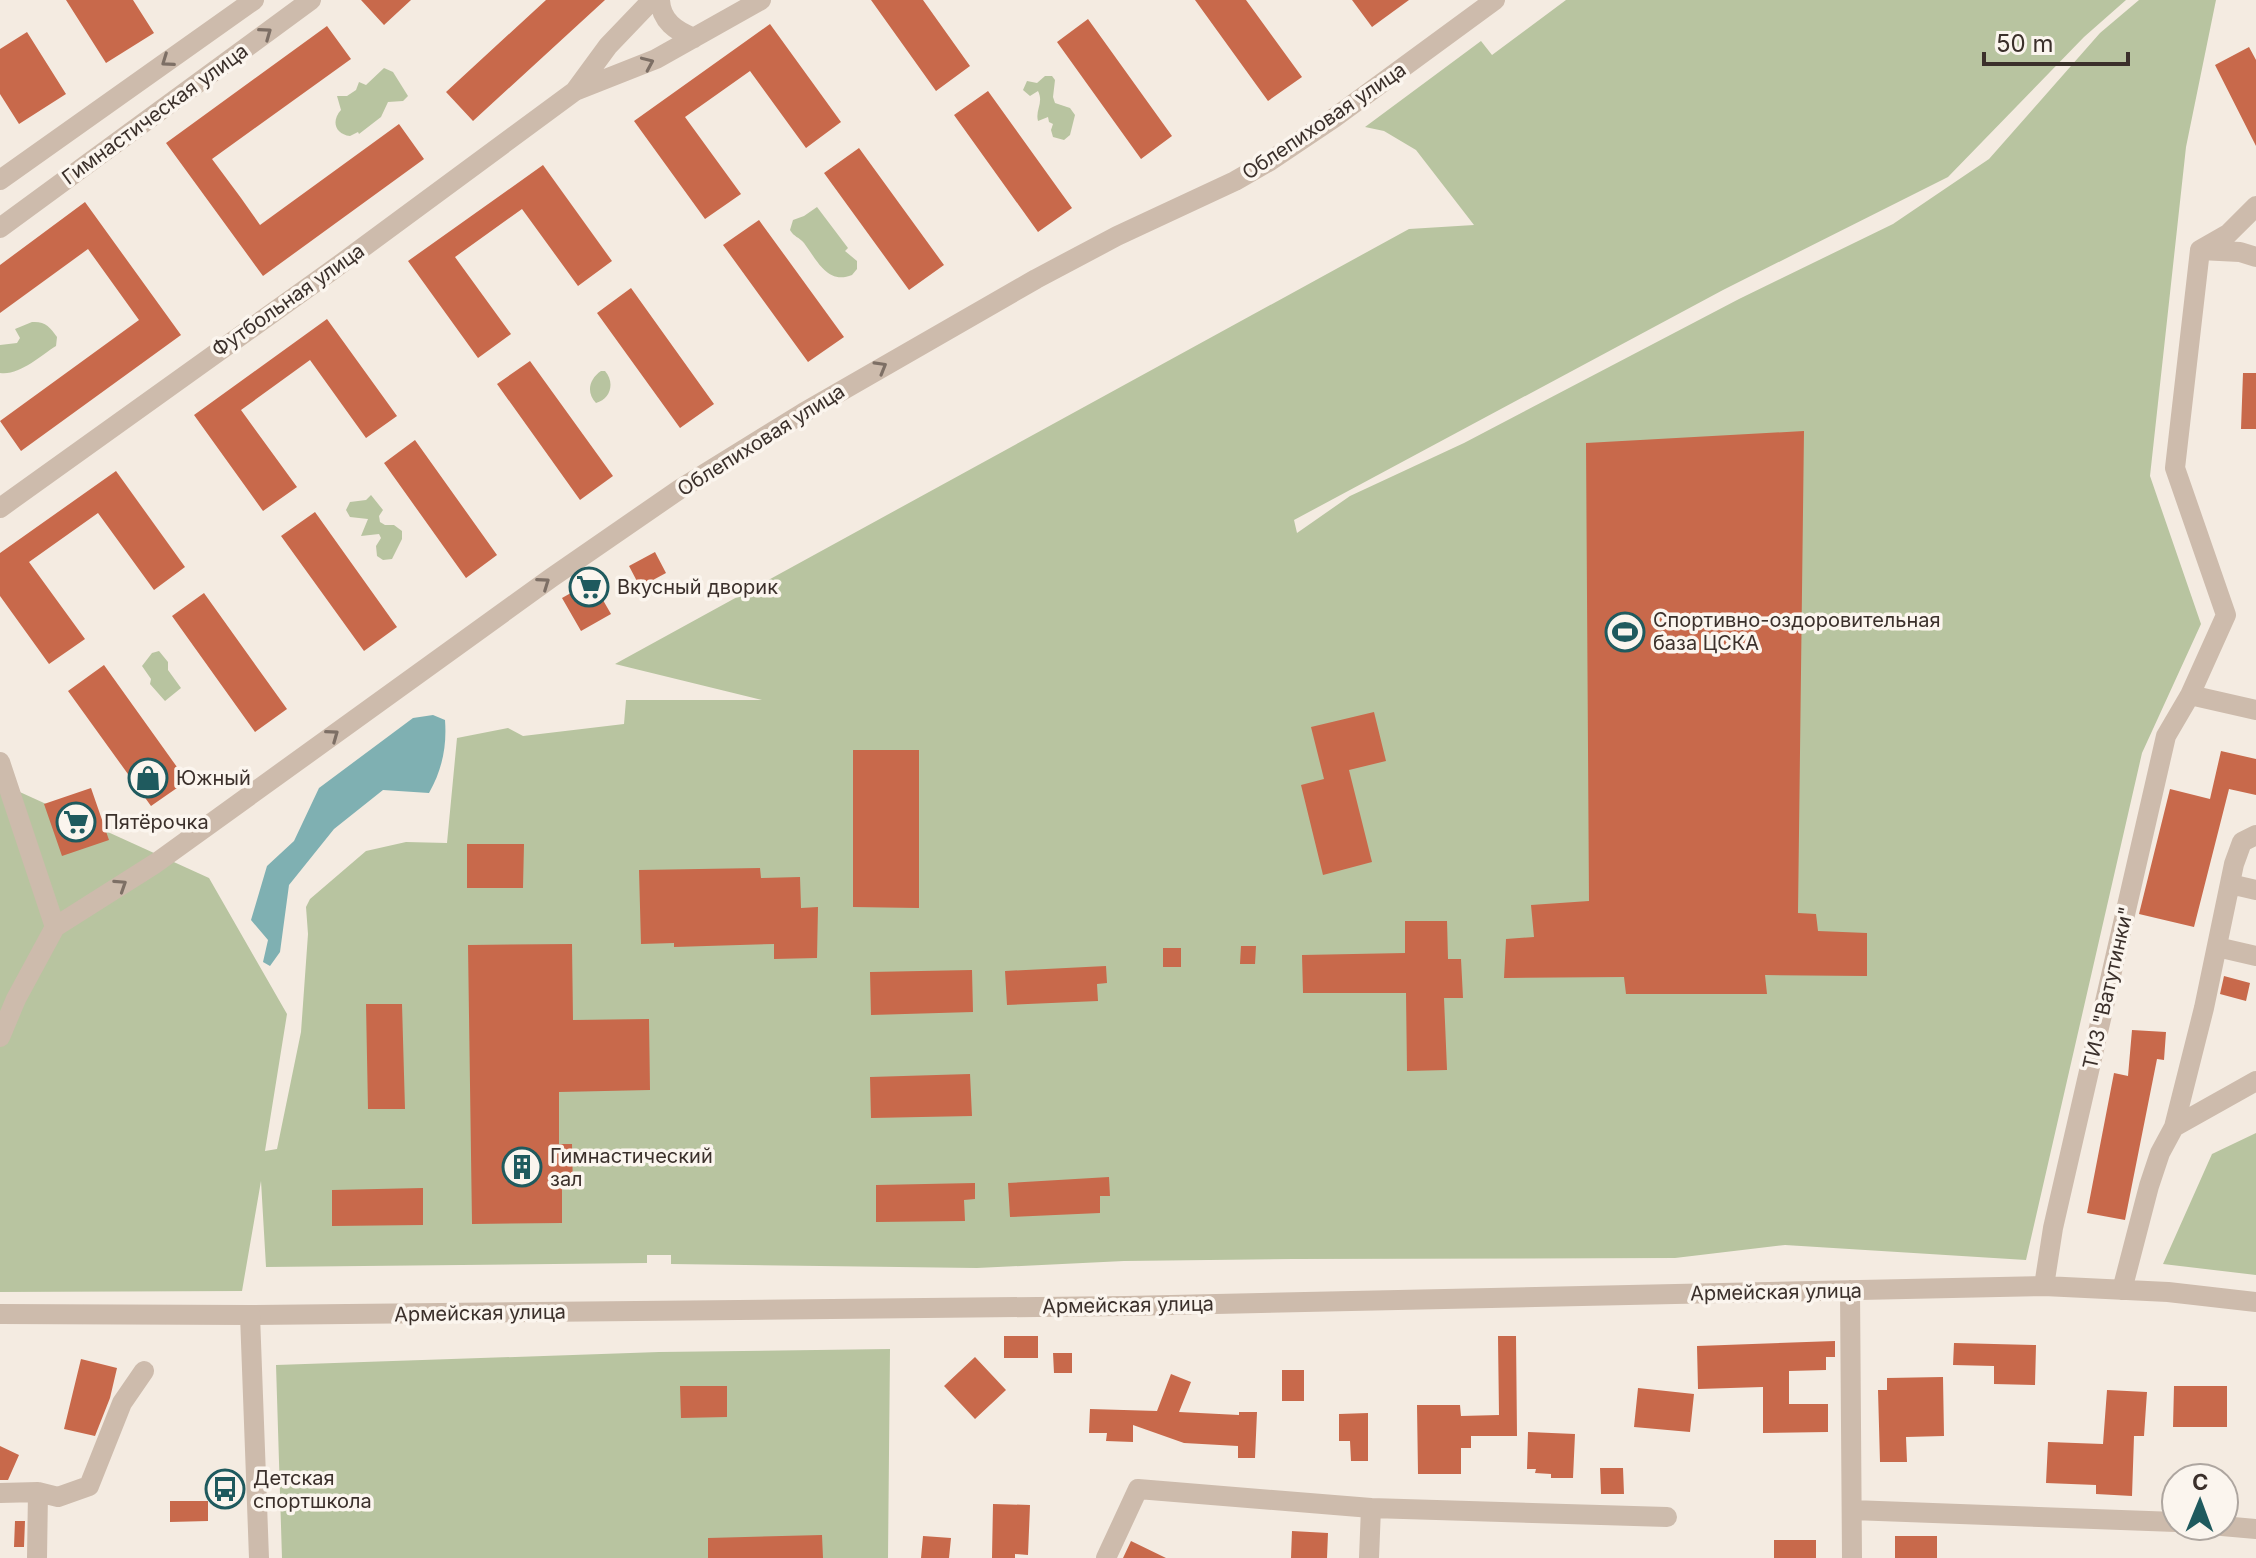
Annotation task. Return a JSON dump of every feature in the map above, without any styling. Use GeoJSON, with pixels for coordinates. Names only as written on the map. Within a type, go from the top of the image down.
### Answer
{"type":"FeatureCollection","features":[{"type":"Feature","properties":{"kind":"street","name":"Гимнастическая улица"},"geometry":{"type":"LineString","coordinates":[[0,180],[254,0]]}},
{"type":"Feature","properties":{"kind":"street","name":"Гимнастическая улица"},"geometry":{"type":"LineString","coordinates":[[0,228],[311,0]]}},
{"type":"Feature","properties":{"kind":"street","name":"Футбольная улица"},"geometry":{"type":"LineString","coordinates":[[575,91],[608,46],[652,0]]}},
{"type":"Feature","properties":{"kind":"street"},"geometry":{"type":"LineString","coordinates":[[660,0],[670,25],[694,38]]}},
{"type":"Feature","properties":{"kind":"street","name":"Футбольная улица"},"geometry":{"type":"LineString","coordinates":[[0,508],[331,271],[575,91],[656,59],[761,0]]}},
{"type":"Feature","properties":{"kind":"street","name":"Облепиховая улица"},"geometry":{"type":"LineString","coordinates":[[55,927],[156,863],[680,489],[803,413],[1036,279],[1270,161],[1495,0]]}},
{"type":"Feature","properties":{"kind":"street"},"geometry":{"type":"LineString","coordinates":[[2200,250],[2228,234],[2256,206]]}},
{"type":"Feature","properties":{"kind":"street"},"geometry":{"type":"LineString","coordinates":[[2200,250],[2240,252],[2256,257]]}},
{"type":"Feature","properties":{"kind":"street","name":"ТИЗ \"Ватутинки\""},"geometry":{"type":"LineString","coordinates":[[2044,1286],[2053,1228],[2166,736],[2190,695],[2226,615],[2175,468],[2200,250]]}},
{"type":"Feature","properties":{"kind":"street"},"geometry":{"type":"LineString","coordinates":[[2190,695],[2256,710]]}},
{"type":"Feature","properties":{"kind":"street"},"geometry":{"type":"LineString","coordinates":[[0,762],[55,927],[16,999],[0,1037]]}},
{"type":"Feature","properties":{"kind":"street"},"geometry":{"type":"LineString","coordinates":[[2122,1290],[2156,1164],[2174,1127],[2242,842],[2256,835]]}},
{"type":"Feature","properties":{"kind":"street"},"geometry":{"type":"LineString","coordinates":[[2230,884],[2256,890]]}},
{"type":"Feature","properties":{"kind":"street"},"geometry":{"type":"LineString","coordinates":[[2217,947],[2256,956]]}},
{"type":"Feature","properties":{"kind":"street"},"geometry":{"type":"LineString","coordinates":[[2174,1127],[2256,1081]]}},
{"type":"Feature","properties":{"kind":"street","name":"Армейская улица"},"geometry":{"type":"LineString","coordinates":[[0,1314],[250,1315],[1141,1305],[2044,1286],[2168,1292],[2256,1302]]}},
{"type":"Feature","properties":{"kind":"street"},"geometry":{"type":"LineString","coordinates":[[1850,1290],[1852,1558]]}},
{"type":"Feature","properties":{"kind":"street"},"geometry":{"type":"LineString","coordinates":[[250,1315],[259,1558]]}},
{"type":"Feature","properties":{"kind":"street"},"geometry":{"type":"LineString","coordinates":[[0,1493],[38,1492],[58,1497],[89,1486],[122,1403],[144,1371]]}},
{"type":"Feature","properties":{"kind":"street"},"geometry":{"type":"LineString","coordinates":[[1106,1558],[1138,1489],[1371,1508],[1667,1517]]}},
{"type":"Feature","properties":{"kind":"street"},"geometry":{"type":"LineString","coordinates":[[37,1558],[38,1492]]}},
{"type":"Feature","properties":{"kind":"street"},"geometry":{"type":"LineString","coordinates":[[1369,1558],[1371,1508]]}},
{"type":"Feature","properties":{"kind":"street"},"geometry":{"type":"LineString","coordinates":[[1852,1510],[2160,1521]]}},
{"type":"Feature","properties":{"kind":"green space","name":"Спортивно-оздоровительная база ЦСКА"},"geometry":{"type":"Polygon","coordinates":[[[1566,0],[2126,0],[2084,37],[1948,177],[1723,290],[1294,520],[1297,533],[1350,496],[1464,443],[1739,299],[1893,224],[1989,159],[2100,33],[2139,0],[2216,0],[2186,147],[2150,476],[2201,624],[2142,753],[2026,1260],[1785,1245],[1675,1258],[1124,1261],[977,1268],[671,1264],[671,1255],[647,1255],[647,1263],[266,1267],[261,1181],[242,1291],[0,1292],[0,783],[209,878],[287,1014],[265,1151],[277,1149],[301,1032],[308,934],[306,907],[310,899],[366,851],[406,842],[447,843],[457,738],[508,728],[523,736],[624,724],[626,700],[762,700],[615,664],[1409,229],[1474,225],[1416,150],[1384,131],[1365,127],[1481,41],[1492,55],[1566,0]]]}},
{"type":"Feature","properties":{"kind":"green space"},"geometry":{"type":"Polygon","coordinates":[[[384,68],[393,72],[408,96],[403,101],[388,102],[381,117],[359,134],[350,136],[341,133],[335,123],[341,110],[337,96],[347,96],[356,90],[359,82],[366,85],[384,68]]]}},
{"type":"Feature","properties":{"kind":"green space"},"geometry":{"type":"Polygon","coordinates":[[[1045,76],[1052,76],[1055,80],[1055,103],[1070,108],[1075,115],[1070,135],[1064,140],[1053,137],[1053,124],[1048,117],[1038,121],[1038,91],[1030,96],[1023,90],[1027,81],[1037,83],[1045,76]]]}},
{"type":"Feature","properties":{"kind":"green space"},"geometry":{"type":"Polygon","coordinates":[[[817,207],[848,248],[845,251],[857,261],[857,269],[852,275],[836,277],[829,274],[790,230],[793,220],[817,207]]]}},
{"type":"Feature","properties":{"kind":"green space"},"geometry":{"type":"Polygon","coordinates":[[[32,322],[49,328],[57,337],[56,346],[22,368],[0,373],[0,345],[17,343],[20,338],[15,329],[32,322]]]}},
{"type":"Feature","properties":{"kind":"green space"},"geometry":{"type":"Polygon","coordinates":[[[601,371],[608,375],[611,385],[605,398],[596,403],[590,386],[601,371]]]}},
{"type":"Feature","properties":{"kind":"green space"},"geometry":{"type":"Polygon","coordinates":[[[371,495],[383,510],[379,516],[380,522],[394,525],[402,531],[402,539],[392,559],[383,560],[377,556],[379,534],[361,536],[368,519],[350,517],[346,510],[350,502],[366,500],[371,495]]]}},
{"type":"Feature","properties":{"kind":"green space"},"geometry":{"type":"Polygon","coordinates":[[[159,651],[181,688],[165,701],[150,684],[151,679],[142,666],[152,653],[159,651]]]}},
{"type":"Feature","properties":{"kind":"green space"},"geometry":{"type":"Polygon","coordinates":[[[2256,1133],[2256,1275],[2163,1264],[2212,1154],[2256,1133]]]}},
{"type":"Feature","properties":{"kind":"green space"},"geometry":{"type":"Polygon","coordinates":[[[890,1349],[888,1558],[282,1558],[276,1365],[659,1352],[890,1349]]]}},
{"type":"Feature","properties":{"kind":"water"},"geometry":{"type":"Polygon","coordinates":[[[433,715],[445,720],[445,740],[443,758],[429,793],[383,790],[334,829],[289,885],[280,952],[270,966],[263,962],[268,940],[251,920],[267,866],[294,841],[319,788],[413,718],[433,715]]]}},
{"type":"Feature","properties":{"kind":"building"},"geometry":{"type":"Polygon","coordinates":[[[66,0],[133,0],[154,33],[106,63],[66,0]]]}},
{"type":"Feature","properties":{"kind":"building"},"geometry":{"type":"Polygon","coordinates":[[[361,0],[411,0],[384,25],[361,0]]]}},
{"type":"Feature","properties":{"kind":"building"},"geometry":{"type":"Polygon","coordinates":[[[546,0],[605,0],[473,121],[446,92],[546,0]]]}},
{"type":"Feature","properties":{"kind":"building"},"geometry":{"type":"Polygon","coordinates":[[[871,0],[923,0],[970,66],[936,91],[871,0]]]}},
{"type":"Feature","properties":{"kind":"building"},"geometry":{"type":"Polygon","coordinates":[[[1195,0],[1246,0],[1302,77],[1268,101],[1195,0]]]}},
{"type":"Feature","properties":{"kind":"building"},"geometry":{"type":"Polygon","coordinates":[[[1352,0],[1409,0],[1372,27],[1352,0]]]}},
{"type":"Feature","properties":{"kind":"building"},"geometry":{"type":"Polygon","coordinates":[[[1088,19],[1172,136],[1141,159],[1057,42],[1088,19]]]}},
{"type":"Feature","properties":{"kind":"building"},"geometry":{"type":"Polygon","coordinates":[[[770,24],[841,122],[806,148],[750,71],[685,117],[741,194],[705,219],[634,121],[770,24]]]}},
{"type":"Feature","properties":{"kind":"building"},"geometry":{"type":"Polygon","coordinates":[[[327,26],[351,59],[212,159],[260,225],[399,124],[424,159],[263,276],[166,143],[327,26]]]}},
{"type":"Feature","properties":{"kind":"building"},"geometry":{"type":"Polygon","coordinates":[[[27,32],[66,94],[19,124],[0,94],[0,49],[27,32]]]}},
{"type":"Feature","properties":{"kind":"building"},"geometry":{"type":"Polygon","coordinates":[[[2249,47],[2256,60],[2256,146],[2215,65],[2249,47]]]}},
{"type":"Feature","properties":{"kind":"building"},"geometry":{"type":"Polygon","coordinates":[[[988,91],[1072,208],[1038,232],[954,115],[988,91]]]}},
{"type":"Feature","properties":{"kind":"building"},"geometry":{"type":"Polygon","coordinates":[[[859,148],[944,265],[909,290],[824,173],[859,148]]]}},
{"type":"Feature","properties":{"kind":"building"},"geometry":{"type":"Polygon","coordinates":[[[543,165],[612,261],[578,286],[522,209],[455,257],[511,334],[478,358],[408,261],[543,165]]]}},
{"type":"Feature","properties":{"kind":"building"},"geometry":{"type":"Polygon","coordinates":[[[85,202],[181,335],[21,451],[0,421],[139,320],[88,249],[0,313],[0,265],[85,202]]]}},
{"type":"Feature","properties":{"kind":"building"},"geometry":{"type":"Polygon","coordinates":[[[759,220],[844,337],[808,362],[723,245],[759,220]]]}},
{"type":"Feature","properties":{"kind":"building"},"geometry":{"type":"Polygon","coordinates":[[[631,288],[714,404],[680,428],[597,313],[631,288]]]}},
{"type":"Feature","properties":{"kind":"building"},"geometry":{"type":"Polygon","coordinates":[[[327,319],[397,416],[366,438],[310,360],[241,410],[297,487],[263,511],[194,415],[327,319]]]}},
{"type":"Feature","properties":{"kind":"building"},"geometry":{"type":"Polygon","coordinates":[[[530,361],[613,476],[580,500],[497,384],[530,361]]]}},
{"type":"Feature","properties":{"kind":"building"},"geometry":{"type":"Polygon","coordinates":[[[2243,373],[2256,373],[2256,429],[2241,429],[2243,373]]]}},
{"type":"Feature","properties":{"kind":"building"},"geometry":{"type":"Polygon","coordinates":[[[1804,431],[1798,913],[1816,914],[1818,931],[1867,933],[1867,976],[1765,975],[1767,994],[1626,994],[1624,977],[1504,978],[1506,939],[1534,937],[1531,905],[1589,901],[1586,443],[1804,431]]]}},
{"type":"Feature","properties":{"kind":"building"},"geometry":{"type":"Polygon","coordinates":[[[415,440],[497,555],[466,578],[384,463],[415,440]]]}},
{"type":"Feature","properties":{"kind":"building"},"geometry":{"type":"Polygon","coordinates":[[[116,471],[185,567],[154,590],[98,513],[29,562],[85,639],[49,664],[0,596],[0,553],[116,471]]]}},
{"type":"Feature","properties":{"kind":"building"},"geometry":{"type":"Polygon","coordinates":[[[315,512],[397,627],[364,651],[281,536],[315,512]]]}},
{"type":"Feature","properties":{"kind":"building"},"geometry":{"type":"Polygon","coordinates":[[[655,552],[666,573],[640,587],[629,566],[655,552]]]}},
{"type":"Feature","properties":{"kind":"building"},"geometry":{"type":"Polygon","coordinates":[[[592,581],[611,614],[581,631],[562,598],[592,581]]]}},
{"type":"Feature","properties":{"kind":"building"},"geometry":{"type":"Polygon","coordinates":[[[204,593],[287,709],[255,732],[172,616],[204,593]]]}},
{"type":"Feature","properties":{"kind":"building"},"geometry":{"type":"Polygon","coordinates":[[[104,665],[187,781],[151,806],[68,691],[104,665]]]}},
{"type":"Feature","properties":{"kind":"building"},"geometry":{"type":"Polygon","coordinates":[[[1374,712],[1386,761],[1349,770],[1372,862],[1323,875],[1301,785],[1324,779],[1311,727],[1374,712]]]}},
{"type":"Feature","properties":{"kind":"building"},"geometry":{"type":"Polygon","coordinates":[[[853,750],[919,750],[919,908],[853,907],[853,750]]]}},
{"type":"Feature","properties":{"kind":"building"},"geometry":{"type":"Polygon","coordinates":[[[2221,751],[2256,759],[2256,795],[2229,789],[2194,927],[2139,914],[2170,789],[2210,799],[2221,751]]]}},
{"type":"Feature","properties":{"kind":"building","name":"Пятёрочка"},"geometry":{"type":"Polygon","coordinates":[[[91,788],[109,840],[62,856],[44,804],[91,788]]]}},
{"type":"Feature","properties":{"kind":"building"},"geometry":{"type":"Polygon","coordinates":[[[467,844],[524,844],[523,888],[467,888],[467,844]]]}},
{"type":"Feature","properties":{"kind":"building"},"geometry":{"type":"Polygon","coordinates":[[[760,868],[761,878],[800,877],[801,908],[818,907],[817,958],[774,959],[774,944],[674,947],[674,943],[641,944],[639,870],[760,868]]]}},
{"type":"Feature","properties":{"kind":"building"},"geometry":{"type":"Polygon","coordinates":[[[1405,921],[1447,921],[1448,959],[1461,959],[1463,998],[1444,998],[1447,1070],[1407,1071],[1406,993],[1303,993],[1302,955],[1405,953],[1405,921]]]}},
{"type":"Feature","properties":{"kind":"building"},"geometry":{"type":"Polygon","coordinates":[[[572,944],[573,1020],[649,1019],[650,1090],[559,1092],[559,1144],[572,1144],[573,1189],[562,1189],[562,1223],[472,1224],[468,945],[572,944]]]}},
{"type":"Feature","properties":{"kind":"building"},"geometry":{"type":"Polygon","coordinates":[[[1241,946],[1256,946],[1255,964],[1240,964],[1241,946]]]}},
{"type":"Feature","properties":{"kind":"building"},"geometry":{"type":"Polygon","coordinates":[[[1163,948],[1181,948],[1181,967],[1163,967],[1163,948]]]}},
{"type":"Feature","properties":{"kind":"building"},"geometry":{"type":"Polygon","coordinates":[[[1106,966],[1107,983],[1097,984],[1098,1001],[1007,1005],[1005,971],[1106,966]]]}},
{"type":"Feature","properties":{"kind":"building"},"geometry":{"type":"Polygon","coordinates":[[[972,970],[973,1012],[871,1015],[870,972],[972,970]]]}},
{"type":"Feature","properties":{"kind":"building"},"geometry":{"type":"Polygon","coordinates":[[[2224,976],[2250,983],[2246,1001],[2220,994],[2224,976]]]}},
{"type":"Feature","properties":{"kind":"building"},"geometry":{"type":"Polygon","coordinates":[[[366,1004],[402,1004],[405,1109],[368,1109],[366,1004]]]}},
{"type":"Feature","properties":{"kind":"building"},"geometry":{"type":"Polygon","coordinates":[[[2132,1030],[2166,1032],[2164,1060],[2157,1059],[2125,1220],[2087,1213],[2114,1073],[2128,1076],[2132,1030]]]}},
{"type":"Feature","properties":{"kind":"building"},"geometry":{"type":"Polygon","coordinates":[[[970,1074],[972,1116],[871,1118],[870,1077],[970,1074]]]}},
{"type":"Feature","properties":{"kind":"building"},"geometry":{"type":"Polygon","coordinates":[[[1109,1177],[1110,1196],[1100,1196],[1100,1213],[1010,1217],[1008,1183],[1109,1177]]]}},
{"type":"Feature","properties":{"kind":"building"},"geometry":{"type":"Polygon","coordinates":[[[975,1183],[975,1199],[964,1200],[965,1221],[876,1222],[876,1185],[975,1183]]]}},
{"type":"Feature","properties":{"kind":"building"},"geometry":{"type":"Polygon","coordinates":[[[423,1188],[423,1225],[332,1226],[332,1190],[423,1188]]]}},
{"type":"Feature","properties":{"kind":"building"},"geometry":{"type":"Polygon","coordinates":[[[1004,1336],[1038,1336],[1038,1358],[1004,1358],[1004,1336]]]}},
{"type":"Feature","properties":{"kind":"building"},"geometry":{"type":"Polygon","coordinates":[[[1498,1336],[1516,1336],[1517,1436],[1471,1436],[1471,1448],[1461,1448],[1461,1474],[1418,1474],[1417,1405],[1460,1405],[1461,1416],[1499,1415],[1498,1336]]]}},
{"type":"Feature","properties":{"kind":"building"},"geometry":{"type":"Polygon","coordinates":[[[1835,1341],[1835,1357],[1826,1357],[1826,1370],[1789,1371],[1789,1404],[1828,1404],[1828,1432],[1763,1433],[1763,1387],[1698,1389],[1697,1346],[1835,1341]]]}},
{"type":"Feature","properties":{"kind":"building"},"geometry":{"type":"Polygon","coordinates":[[[1954,1343],[2036,1345],[2035,1385],[1994,1384],[1994,1366],[1953,1365],[1954,1343]]]}},
{"type":"Feature","properties":{"kind":"building"},"geometry":{"type":"Polygon","coordinates":[[[1053,1353],[1072,1353],[1072,1373],[1054,1373],[1053,1353]]]}},
{"type":"Feature","properties":{"kind":"building"},"geometry":{"type":"Polygon","coordinates":[[[975,1357],[1006,1390],[975,1419],[944,1386],[975,1357]]]}},
{"type":"Feature","properties":{"kind":"building"},"geometry":{"type":"Polygon","coordinates":[[[81,1359],[117,1368],[110,1398],[95,1436],[64,1429],[81,1359]]]}},
{"type":"Feature","properties":{"kind":"building"},"geometry":{"type":"Polygon","coordinates":[[[1282,1370],[1304,1370],[1304,1401],[1282,1401],[1282,1370]]]}},
{"type":"Feature","properties":{"kind":"building"},"geometry":{"type":"Polygon","coordinates":[[[1171,1374],[1191,1382],[1179,1412],[1239,1415],[1239,1412],[1257,1412],[1255,1458],[1238,1458],[1238,1446],[1184,1443],[1133,1425],[1133,1442],[1106,1441],[1107,1433],[1089,1433],[1090,1409],[1157,1411],[1171,1374]]]}},
{"type":"Feature","properties":{"kind":"building"},"geometry":{"type":"Polygon","coordinates":[[[1943,1377],[1944,1436],[1906,1437],[1907,1462],[1880,1462],[1878,1390],[1887,1390],[1887,1378],[1943,1377]]]}},
{"type":"Feature","properties":{"kind":"building"},"geometry":{"type":"Polygon","coordinates":[[[680,1386],[727,1386],[727,1417],[681,1418],[680,1386]]]}},
{"type":"Feature","properties":{"kind":"building"},"geometry":{"type":"Polygon","coordinates":[[[2174,1386],[2227,1386],[2227,1427],[2173,1427],[2174,1386]]]}},
{"type":"Feature","properties":{"kind":"building"},"geometry":{"type":"Polygon","coordinates":[[[1638,1388],[1694,1394],[1690,1432],[1634,1427],[1638,1388]]]}},
{"type":"Feature","properties":{"kind":"building"},"geometry":{"type":"Polygon","coordinates":[[[2107,1390],[2147,1392],[2144,1436],[2134,1436],[2132,1496],[2096,1494],[2096,1485],[2046,1483],[2048,1442],[2103,1444],[2107,1390]]]}},
{"type":"Feature","properties":{"kind":"building"},"geometry":{"type":"Polygon","coordinates":[[[1368,1413],[1368,1461],[1351,1461],[1350,1441],[1339,1441],[1339,1414],[1368,1413]]]}},
{"type":"Feature","properties":{"kind":"building"},"geometry":{"type":"Polygon","coordinates":[[[1528,1432],[1575,1434],[1573,1478],[1551,1478],[1551,1474],[1527,1469],[1528,1432]]]}},
{"type":"Feature","properties":{"kind":"building"},"geometry":{"type":"Polygon","coordinates":[[[0,1446],[19,1455],[8,1480],[0,1480],[0,1446]]]}},
{"type":"Feature","properties":{"kind":"building"},"geometry":{"type":"Polygon","coordinates":[[[1600,1468],[1623,1468],[1624,1494],[1601,1494],[1600,1468]]]}},
{"type":"Feature","properties":{"kind":"building"},"geometry":{"type":"Polygon","coordinates":[[[170,1501],[208,1501],[208,1521],[170,1522],[170,1501]]]}},
{"type":"Feature","properties":{"kind":"building"},"geometry":{"type":"Polygon","coordinates":[[[993,1504],[1030,1505],[1028,1555],[992,1558],[993,1504]]]}},
{"type":"Feature","properties":{"kind":"building"},"geometry":{"type":"Polygon","coordinates":[[[15,1521],[25,1521],[24,1547],[14,1547],[15,1521]]]}},
{"type":"Feature","properties":{"kind":"building"},"geometry":{"type":"Polygon","coordinates":[[[1292,1531],[1328,1533],[1327,1558],[1291,1558],[1292,1531]]]}},
{"type":"Feature","properties":{"kind":"building"},"geometry":{"type":"Polygon","coordinates":[[[822,1535],[823,1558],[708,1558],[708,1538],[822,1535]]]}},
{"type":"Feature","properties":{"kind":"building"},"geometry":{"type":"Polygon","coordinates":[[[923,1536],[951,1538],[949,1558],[921,1558],[923,1536]]]}},
{"type":"Feature","properties":{"kind":"building"},"geometry":{"type":"Polygon","coordinates":[[[1895,1536],[1937,1536],[1937,1558],[1895,1558],[1895,1536]]]}},
{"type":"Feature","properties":{"kind":"building"},"geometry":{"type":"Polygon","coordinates":[[[1774,1540],[1816,1540],[1816,1558],[1774,1558],[1774,1540]]]}},
{"type":"Feature","properties":{"kind":"building"},"geometry":{"type":"Polygon","coordinates":[[[1131,1541],[1166,1558],[1123,1558],[1131,1541]]]}},
{"type":"Feature","properties":{"kind":"place","name":"Вкусный дворик"},"geometry":{"type":"Point","coordinates":[589,587]}},
{"type":"Feature","properties":{"kind":"place","name":"Спортивно-оздоровительная база ЦСКА"},"geometry":{"type":"Point","coordinates":[1625,632]}},
{"type":"Feature","properties":{"kind":"place","name":"Южный"},"geometry":{"type":"Point","coordinates":[148,778]}},
{"type":"Feature","properties":{"kind":"place","name":"Пятёрочка"},"geometry":{"type":"Point","coordinates":[76,822]}},
{"type":"Feature","properties":{"kind":"place","name":"Гимнастический зал"},"geometry":{"type":"Point","coordinates":[522,1167]}},
{"type":"Feature","properties":{"kind":"place","name":"Детская спортшкола"},"geometry":{"type":"Point","coordinates":[225,1489]}}]}
